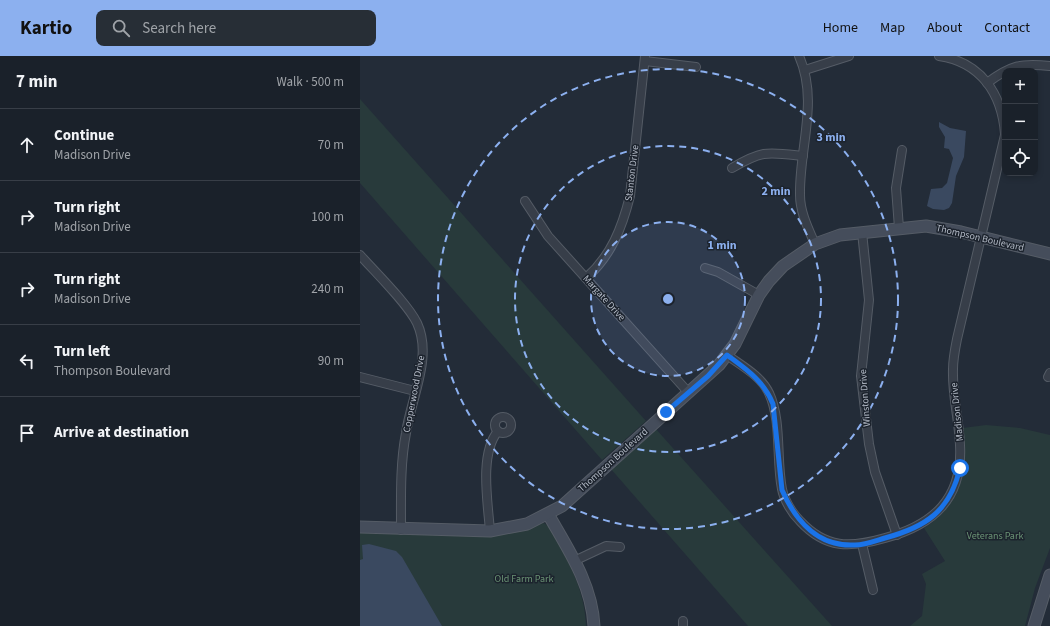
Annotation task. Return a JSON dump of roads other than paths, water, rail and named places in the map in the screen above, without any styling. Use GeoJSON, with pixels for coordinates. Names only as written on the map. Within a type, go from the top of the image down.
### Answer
{"type":"FeatureCollection","features":[{"type":"Feature","properties":{"kind":"street"},"geometry":{"type":"LineString","coordinates":[[799,56],[805,70],[809,105],[802,156],[800,195],[801,206],[815,244]]}},
{"type":"Feature","properties":{"kind":"street"},"geometry":{"type":"LineString","coordinates":[[805,70],[849,56]]}},
{"type":"Feature","properties":{"kind":"street","name":"Madison Drive"},"geometry":{"type":"LineString","coordinates":[[938,56],[963,63],[975,71],[987,83],[998,100],[1002,114]]}},
{"type":"Feature","properties":{"kind":"street"},"geometry":{"type":"LineString","coordinates":[[645,59],[696,67]]}},
{"type":"Feature","properties":{"kind":"street","name":"Stanton Drive"},"geometry":{"type":"LineString","coordinates":[[586,278],[606,259],[626,212],[630,196],[645,59]]}},
{"type":"Feature","properties":{"kind":"street"},"geometry":{"type":"LineString","coordinates":[[987,83],[1002,72],[1020,65],[1050,66]]}},
{"type":"Feature","properties":{"kind":"street","name":"Madison Drive"},"geometry":{"type":"LineString","coordinates":[[727,355],[751,372],[768,393],[774,413],[782,490],[794,514],[806,528],[825,540],[843,545],[862,544],[909,531],[932,518],[949,498],[956,483],[961,455],[952,367],[957,339],[1004,140]]}},
{"type":"Feature","properties":{"kind":"street"},"geometry":{"type":"LineString","coordinates":[[898,228],[896,188],[902,150]]}},
{"type":"Feature","properties":{"kind":"street"},"geometry":{"type":"LineString","coordinates":[[732,168],[753,155],[761,153],[769,152],[802,156]]}},
{"type":"Feature","properties":{"kind":"street","name":"Margate Drive"},"geometry":{"type":"LineString","coordinates":[[525,201],[539,225],[688,392]]}},
{"type":"Feature","properties":{"kind":"street","name":"Thompson Boulevard"},"geometry":{"type":"LineString","coordinates":[[360,527],[401,530],[490,531],[515,528],[548,514],[562,506],[688,392],[708,376],[735,344],[759,295],[769,281],[783,266],[815,244],[840,235],[898,228],[937,227],[1050,254]]}},
{"type":"Feature","properties":{"kind":"street","name":"Winston Drive"},"geometry":{"type":"LineString","coordinates":[[862,232],[869,300],[862,376],[869,444],[875,472],[897,535]]}},
{"type":"Feature","properties":{"kind":"street","name":"Copperwood Drive"},"geometry":{"type":"LineString","coordinates":[[360,255],[408,310],[416,322],[422,349],[406,432],[403,456],[401,530]]}},
{"type":"Feature","properties":{"kind":"street"},"geometry":{"type":"LineString","coordinates":[[705,268],[718,272],[759,295]]}},
{"type":"Feature","properties":{"kind":"street"},"geometry":{"type":"LineString","coordinates":[[360,377],[415,391]]}},
{"type":"Feature","properties":{"kind":"street"},"geometry":{"type":"LineString","coordinates":[[490,531],[487,470],[492,441],[498,431]]}},
{"type":"Feature","properties":{"kind":"street"},"geometry":{"type":"LineString","coordinates":[[548,514],[580,571],[590,600],[594,626]]}},
{"type":"Feature","properties":{"kind":"street"},"geometry":{"type":"LineString","coordinates":[[862,544],[873,590]]}},
{"type":"Feature","properties":{"kind":"street"},"geometry":{"type":"LineString","coordinates":[[574,561],[606,546],[620,547]]}},
{"type":"Feature","properties":{"kind":"street"},"geometry":{"type":"LineString","coordinates":[[1034,626],[1050,575]]}},
{"type":"Feature","properties":{"kind":"water"},"geometry":{"type":"Polygon","coordinates":[[[939,122],[950,128],[966,131],[964,157],[956,176],[952,203],[949,208],[944,210],[933,209],[927,206],[931,189],[942,188],[947,183],[953,158],[949,149],[944,148],[945,137],[939,127],[939,122]]]}},
{"type":"Feature","properties":{"kind":"water"},"geometry":{"type":"Polygon","coordinates":[[[369,544],[396,551],[402,557],[442,626],[360,626],[360,560],[363,559],[362,545],[369,544]]]}},
{"type":"Feature","properties":{"kind":"park label","name":"Veterans Park"},"geometry":{"type":"Point","coordinates":[995,536]}},
{"type":"Feature","properties":{"kind":"park label","name":"Old Farm Park"},"geometry":{"type":"Point","coordinates":[524,579]}}]}
